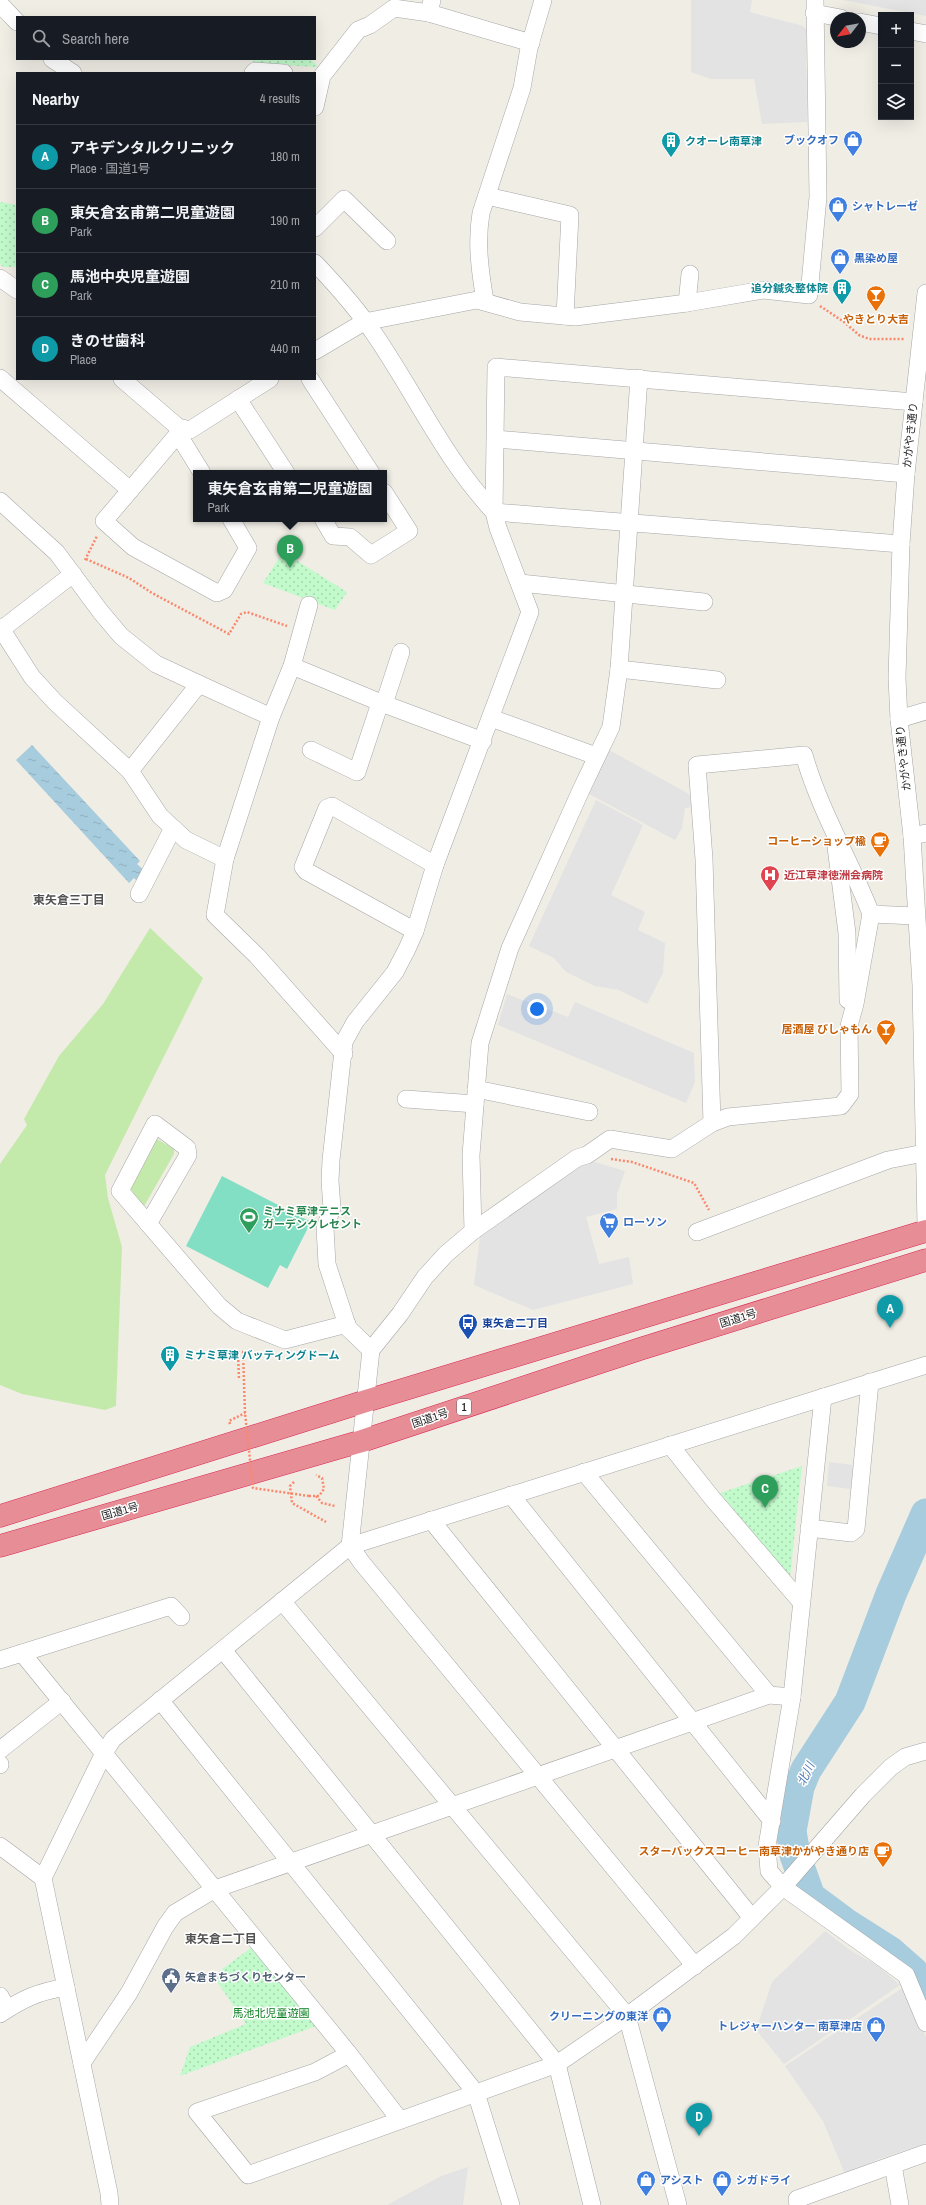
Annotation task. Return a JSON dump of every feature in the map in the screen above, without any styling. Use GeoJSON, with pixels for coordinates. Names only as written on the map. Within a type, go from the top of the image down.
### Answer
{"type":"FeatureCollection","features":[{"type":"Feature","properties":{"kind":"highway"},"geometry":{"type":"LineString","coordinates":[[0,1516],[366,1401],[926,1231]]}},
{"type":"Feature","properties":{"kind":"highway","name":"国道1号"},"geometry":{"type":"LineString","coordinates":[[0,1546],[362,1441],[640,1349],[926,1260]]}},
{"type":"Feature","properties":{"kind":"street"},"geometry":{"type":"LineString","coordinates":[[485,301],[479,264],[478,232],[487,196],[522,88],[531,43],[543,0]]}},
{"type":"Feature","properties":{"kind":"street"},"geometry":{"type":"LineString","coordinates":[[0,4],[16,21]]}},
{"type":"Feature","properties":{"kind":"street"},"geometry":{"type":"LineString","coordinates":[[316,350],[364,322],[443,305],[477,300],[485,301],[501,308],[520,312],[565,316],[588,316],[687,303],[763,290],[809,295],[818,198],[815,6],[830,13]]}},
{"type":"Feature","properties":{"kind":"street"},"geometry":{"type":"LineString","coordinates":[[316,96],[318,75],[358,30],[394,8],[419,13],[424,12],[430,7],[531,43]]}},
{"type":"Feature","properties":{"kind":"street"},"geometry":{"type":"LineString","coordinates":[[866,23],[878,25]]}},
{"type":"Feature","properties":{"kind":"street"},"geometry":{"type":"LineString","coordinates":[[914,32],[926,34]]}},
{"type":"Feature","properties":{"kind":"street"},"geometry":{"type":"LineString","coordinates":[[54,60],[72,72]]}},
{"type":"Feature","properties":{"kind":"street"},"geometry":{"type":"LineString","coordinates":[[254,72],[270,72]]}},
{"type":"Feature","properties":{"kind":"street"},"geometry":{"type":"LineString","coordinates":[[487,196],[570,214],[565,316]]}},
{"type":"Feature","properties":{"kind":"street"},"geometry":{"type":"LineString","coordinates":[[316,227],[344,199],[387,241]]}},
{"type":"Feature","properties":{"kind":"street"},"geometry":{"type":"LineString","coordinates":[[316,264],[375,335],[433,431],[472,488],[494,512],[629,524],[901,544]]}},
{"type":"Feature","properties":{"kind":"street"},"geometry":{"type":"LineString","coordinates":[[687,303],[690,274]]}},
{"type":"Feature","properties":{"kind":"street","name":"かがやき通り"},"geometry":{"type":"LineString","coordinates":[[926,293],[921,340],[922,361],[914,402],[918,429],[906,474],[901,544],[897,678],[899,719],[919,835],[916,916],[921,985],[926,1224]]}},
{"type":"Feature","properties":{"kind":"street"},"geometry":{"type":"LineString","coordinates":[[371,1350],[348,1328],[328,1264],[325,1228],[332,1208],[330,1181],[344,1054],[344,1042],[355,1022],[395,972],[415,931],[435,865],[483,741],[530,612],[494,512],[496,368],[639,378],[914,402]]}},
{"type":"Feature","properties":{"kind":"street"},"geometry":{"type":"LineString","coordinates":[[0,378],[130,490]]}},
{"type":"Feature","properties":{"kind":"street"},"geometry":{"type":"LineString","coordinates":[[473,1231],[471,1154],[480,1043],[510,948],[596,756],[611,727],[619,669],[639,378]]}},
{"type":"Feature","properties":{"kind":"street"},"geometry":{"type":"LineString","coordinates":[[123,380],[178,430],[200,470]]}},
{"type":"Feature","properties":{"kind":"street"},"geometry":{"type":"LineString","coordinates":[[311,380],[369,470]]}},
{"type":"Feature","properties":{"kind":"street"},"geometry":{"type":"LineString","coordinates":[[178,430],[190,430],[238,399],[261,381]]}},
{"type":"Feature","properties":{"kind":"street"},"geometry":{"type":"LineString","coordinates":[[238,399],[284,470]]}},
{"type":"Feature","properties":{"kind":"street"},"geometry":{"type":"LineString","coordinates":[[178,430],[104,521],[133,547],[217,593],[224,590],[248,548],[233,522]]}},
{"type":"Feature","properties":{"kind":"street"},"geometry":{"type":"LineString","coordinates":[[496,438],[906,474]]}},
{"type":"Feature","properties":{"kind":"street"},"geometry":{"type":"LineString","coordinates":[[325,522],[334,536],[350,536],[371,555],[409,531],[387,497]]}},
{"type":"Feature","properties":{"kind":"street"},"geometry":{"type":"LineString","coordinates":[[0,501],[57,552],[100,611],[121,636],[156,664],[271,717]]}},
{"type":"Feature","properties":{"kind":"street"},"geometry":{"type":"LineString","coordinates":[[73,574],[1,628],[32,677],[130,771],[160,816],[186,840],[225,859]]}},
{"type":"Feature","properties":{"kind":"street"},"geometry":{"type":"LineString","coordinates":[[520,583],[704,602]]}},
{"type":"Feature","properties":{"kind":"street"},"geometry":{"type":"LineString","coordinates":[[309,605],[300,631],[292,666],[271,717],[225,859],[214,915],[257,956],[344,1054]]}},
{"type":"Feature","properties":{"kind":"street"},"geometry":{"type":"LineString","coordinates":[[311,750],[357,772],[401,652]]}},
{"type":"Feature","properties":{"kind":"street"},"geometry":{"type":"LineString","coordinates":[[292,666],[382,704],[483,741]]}},
{"type":"Feature","properties":{"kind":"street"},"geometry":{"type":"LineString","coordinates":[[619,669],[717,680]]}},
{"type":"Feature","properties":{"kind":"street"},"geometry":{"type":"LineString","coordinates":[[130,771],[199,684]]}},
{"type":"Feature","properties":{"kind":"street"},"geometry":{"type":"LineString","coordinates":[[899,719],[926,711]]}},
{"type":"Feature","properties":{"kind":"street"},"geometry":{"type":"LineString","coordinates":[[491,718],[596,756]]}},
{"type":"Feature","properties":{"kind":"street"},"geometry":{"type":"LineString","coordinates":[[712,1123],[704,859],[697,765],[804,756],[813,786],[834,835],[858,881],[871,914],[855,1004],[848,1026]]}},
{"type":"Feature","properties":{"kind":"street"},"geometry":{"type":"LineString","coordinates":[[415,931],[306,871],[303,867],[327,808],[332,806],[435,865]]}},
{"type":"Feature","properties":{"kind":"street"},"geometry":{"type":"LineString","coordinates":[[139,894],[173,828]]}},
{"type":"Feature","properties":{"kind":"street"},"geometry":{"type":"LineString","coordinates":[[695,1966],[362,1563],[350,1546],[371,1350],[400,1314],[425,1277],[446,1254],[473,1231],[577,1158],[587,1155],[610,1139],[672,1149],[712,1123],[728,1117],[841,1106],[850,1094],[847,933],[834,835]]}},
{"type":"Feature","properties":{"kind":"street"},"geometry":{"type":"LineString","coordinates":[[871,914],[916,916]]}},
{"type":"Feature","properties":{"kind":"street"},"geometry":{"type":"LineString","coordinates":[[406,1099],[476,1096],[589,1112]]}},
{"type":"Feature","properties":{"kind":"street"},"geometry":{"type":"LineString","coordinates":[[148,1224],[188,1155],[187,1148],[155,1124],[120,1191],[148,1224],[219,1306],[237,1321],[285,1340],[347,1324]]}},
{"type":"Feature","properties":{"kind":"street"},"geometry":{"type":"LineString","coordinates":[[697,1232],[888,1160],[924,1153]]}},
{"type":"Feature","properties":{"kind":"street"},"geometry":{"type":"LineString","coordinates":[[110,2205],[110,2193],[43,1878],[104,1753],[113,1739],[350,1546],[926,1364]]}},
{"type":"Feature","properties":{"kind":"street"},"geometry":{"type":"LineString","coordinates":[[809,1528],[851,1533],[856,1529],[870,1382]]}},
{"type":"Feature","properties":{"kind":"street"},"geometry":{"type":"LineString","coordinates":[[823,1397],[792,1697],[767,1846],[769,1871],[906,1975],[926,2022]]}},
{"type":"Feature","properties":{"kind":"street"},"geometry":{"type":"LineString","coordinates":[[670,1445],[712,1498],[801,1602]]}},
{"type":"Feature","properties":{"kind":"street"},"geometry":{"type":"LineString","coordinates":[[584,1472],[769,1695]]}},
{"type":"Feature","properties":{"kind":"street"},"geometry":{"type":"LineString","coordinates":[[511,1495],[772,1820]]}},
{"type":"Feature","properties":{"kind":"street"},"geometry":{"type":"LineString","coordinates":[[431,1520],[617,1748],[752,1918]]}},
{"type":"Feature","properties":{"kind":"street"},"geometry":{"type":"LineString","coordinates":[[282,1601],[628,2016],[678,2205]]}},
{"type":"Feature","properties":{"kind":"street"},"geometry":{"type":"LineString","coordinates":[[0,1660],[171,1606],[181,1617]]}},
{"type":"Feature","properties":{"kind":"street"},"geometry":{"type":"LineString","coordinates":[[223,1650],[557,2064],[592,2205]]}},
{"type":"Feature","properties":{"kind":"street"},"geometry":{"type":"LineString","coordinates":[[22,1653],[349,2054],[400,2120]]}},
{"type":"Feature","properties":{"kind":"street"},"geometry":{"type":"LineString","coordinates":[[82,2063],[129,1993],[165,1927],[175,1913],[215,1889],[769,1695],[792,1697]]}},
{"type":"Feature","properties":{"kind":"street"},"geometry":{"type":"LineString","coordinates":[[160,1700],[476,2093],[511,2205]]}},
{"type":"Feature","properties":{"kind":"street"},"geometry":{"type":"LineString","coordinates":[[0,1750],[62,1701]]}},
{"type":"Feature","properties":{"kind":"street"},"geometry":{"type":"LineString","coordinates":[[349,2054],[315,2072],[197,2112],[248,2175],[557,2064],[628,2016],[734,1936],[787,1884],[863,1795],[891,1767],[906,1757],[926,1751]]}},
{"type":"Feature","properties":{"kind":"street"},"geometry":{"type":"LineString","coordinates":[[0,1846],[43,1878]]}},
{"type":"Feature","properties":{"kind":"street"},"geometry":{"type":"LineString","coordinates":[[2,2006],[41,1991],[66,1987]]}},
{"type":"Feature","properties":{"kind":"street"},"geometry":{"type":"LineString","coordinates":[[798,2205],[797,2199],[926,2153]]}},
{"type":"Feature","properties":{"kind":"street"},"geometry":{"type":"LineString","coordinates":[[893,2165],[900,2205]]}},
{"type":"Feature","properties":{"kind":"path"},"geometry":{"type":"LineString","coordinates":[[809,295],[817,304],[844,322],[859,335],[869,339],[921,340]]}},
{"type":"Feature","properties":{"kind":"path"},"geometry":{"type":"LineString","coordinates":[[73,574],[86,559],[104,521]]}},
{"type":"Feature","properties":{"kind":"path"},"geometry":{"type":"LineString","coordinates":[[86,559],[129,578],[152,593],[229,634],[241,614],[247,612],[300,631]]}},
{"type":"Feature","properties":{"kind":"path"},"geometry":{"type":"LineString","coordinates":[[587,1155],[632,1162],[694,1183],[718,1224]]}},
{"type":"Feature","properties":{"kind":"path"},"geometry":{"type":"LineString","coordinates":[[239,1379],[238,1352],[243,1352],[245,1413],[253,1488],[319,1496],[324,1489],[322,1478],[312,1474]]}},
{"type":"Feature","properties":{"kind":"path"},"geometry":{"type":"LineString","coordinates":[[295,1481],[290,1486],[292,1503],[326,1522]]}},
{"type":"Feature","properties":{"kind":"path"},"geometry":{"type":"LineString","coordinates":[[316,1496],[322,1503],[335,1506]]}},
{"type":"Feature","properties":{"kind":"green space"},"geometry":{"type":"Polygon","coordinates":[[[251,60],[311,60],[319,67],[257,64],[251,60]]]}},
{"type":"Feature","properties":{"kind":"green space"},"geometry":{"type":"Polygon","coordinates":[[[0,202],[16,205],[16,267],[3,267],[0,264],[0,202]]]}},
{"type":"Feature","properties":{"kind":"green space"},"geometry":{"type":"Polygon","coordinates":[[[283,552],[347,592],[335,610],[263,583],[283,552]]]}},
{"type":"Feature","properties":{"kind":"green space"},"geometry":{"type":"Polygon","coordinates":[[[150,928],[203,978],[105,1175],[108,1198],[122,1247],[116,1406],[105,1410],[22,1394],[0,1385],[0,1164],[27,1125],[24,1119],[59,1056],[103,1004],[150,928]]]}},
{"type":"Feature","properties":{"kind":"green space"},"geometry":{"type":"Polygon","coordinates":[[[157,1139],[174,1149],[174,1154],[143,1208],[131,1189],[157,1139]]]}},
{"type":"Feature","properties":{"kind":"green space","name":"ミナミ草津テニス ガーデンクレセント"},"geometry":{"type":"Polygon","coordinates":[[[222,1176],[311,1222],[287,1269],[280,1265],[268,1288],[186,1246],[222,1176]]]}},
{"type":"Feature","properties":{"kind":"green space"},"geometry":{"type":"Polygon","coordinates":[[[802,1466],[790,1577],[720,1493],[802,1466]]]}},
{"type":"Feature","properties":{"kind":"green space","name":"馬池北児童遊園"},"geometry":{"type":"Polygon","coordinates":[[[252,1947],[316,2026],[180,2076],[190,2047],[246,2024],[213,1976],[252,1947]]]}},
{"type":"Feature","properties":{"kind":"shaded area"},"geometry":{"type":"Polygon","coordinates":[[[691,0],[752,0],[750,12],[803,26],[806,29],[807,122],[762,124],[754,79],[711,79],[691,72],[691,0]]]}},
{"type":"Feature","properties":{"kind":"shaded area"},"geometry":{"type":"Polygon","coordinates":[[[843,0],[926,0],[926,16],[914,14],[914,12],[905,12],[843,0]]]}},
{"type":"Feature","properties":{"kind":"shaded area"},"geometry":{"type":"Polygon","coordinates":[[[609,750],[689,794],[692,807],[685,808],[682,828],[675,840],[589,794],[609,750]]]}},
{"type":"Feature","properties":{"kind":"shaded area"},"geometry":{"type":"Polygon","coordinates":[[[596,800],[643,825],[611,895],[645,912],[638,930],[665,943],[663,973],[647,1004],[619,990],[595,986],[566,972],[554,958],[529,946],[596,800]]]}},
{"type":"Feature","properties":{"kind":"shaded area"},"geometry":{"type":"Polygon","coordinates":[[[507,994],[568,1017],[575,1002],[694,1053],[695,1082],[686,1103],[498,1025],[507,994]]]}},
{"type":"Feature","properties":{"kind":"shaded area"},"geometry":{"type":"Polygon","coordinates":[[[595,1162],[625,1171],[617,1194],[617,1209],[586,1217],[599,1264],[629,1257],[633,1284],[533,1310],[474,1285],[480,1237],[578,1168],[587,1163],[595,1162]]]}},
{"type":"Feature","properties":{"kind":"shaded area"},"geometry":{"type":"Polygon","coordinates":[[[829,1462],[853,1465],[851,1489],[827,1486],[829,1462]]]}},
{"type":"Feature","properties":{"kind":"shaded area"},"geometry":{"type":"Polygon","coordinates":[[[825,1931],[850,1950],[878,1966],[900,1985],[784,2064],[756,2030],[772,1982],[825,1931]]]}},
{"type":"Feature","properties":{"kind":"shaded area"},"geometry":{"type":"Polygon","coordinates":[[[904,1987],[926,2037],[926,2143],[879,2159],[845,2174],[823,2121],[785,2066],[904,1987]]]}},
{"type":"Feature","properties":{"kind":"shaded area"},"geometry":{"type":"Polygon","coordinates":[[[468,2167],[463,2205],[387,2205],[441,2176],[468,2167]]]}},
{"type":"Feature","properties":{"kind":"water"},"geometry":{"type":"Polygon","coordinates":[[[32,745],[140,861],[137,864],[146,872],[139,883],[134,878],[129,883],[16,760],[32,745]]]}},
{"type":"Feature","properties":{"kind":"waterway","name":"北川"},"geometry":{"type":"LineString","coordinates":[[926,1514],[891,1594],[850,1702],[806,1770],[799,1787],[791,1831],[795,1855],[810,1897],[845,1923],[889,1951],[913,1972],[926,2001]]}},
{"type":"Feature","properties":{"kind":"place","name":"ブックオフ"},"geometry":{"type":"Point","coordinates":[853,157]}},
{"type":"Feature","properties":{"kind":"place","name":"クオーレ南草津"},"geometry":{"type":"Point","coordinates":[671,158]}},
{"type":"Feature","properties":{"kind":"place","name":"シャトレーゼ"},"geometry":{"type":"Point","coordinates":[838,223]}},
{"type":"Feature","properties":{"kind":"place","name":"黒染め屋"},"geometry":{"type":"Point","coordinates":[840,275]}},
{"type":"Feature","properties":{"kind":"place","name":"追分鍼灸整体院"},"geometry":{"type":"Point","coordinates":[842,305]}},
{"type":"Feature","properties":{"kind":"place","name":"やきとり大吉"},"geometry":{"type":"Point","coordinates":[876,312]}},
{"type":"Feature","properties":{"kind":"place","name":"東矢倉玄甫第二児童遊園"},"geometry":{"type":"Point","coordinates":[290,568]}},
{"type":"Feature","properties":{"kind":"place","name":"コーヒーショップ楡"},"geometry":{"type":"Point","coordinates":[880,858]}},
{"type":"Feature","properties":{"kind":"place","name":"近江草津徳洲会病院"},"geometry":{"type":"Point","coordinates":[770,892]}},
{"type":"Feature","properties":{"kind":"place","name":"居酒屋 びしゃもん"},"geometry":{"type":"Point","coordinates":[886,1046]}},
{"type":"Feature","properties":{"kind":"place","name":"ミナミ草津テニス ガーデンクレセント"},"geometry":{"type":"Point","coordinates":[249,1234]}},
{"type":"Feature","properties":{"kind":"place","name":"ローソン"},"geometry":{"type":"Point","coordinates":[609,1239]}},
{"type":"Feature","properties":{"kind":"place","name":"アキデンタルクリニック"},"geometry":{"type":"Point","coordinates":[890,1328]}},
{"type":"Feature","properties":{"kind":"place","name":"東矢倉二丁目"},"geometry":{"type":"Point","coordinates":[468,1340]}},
{"type":"Feature","properties":{"kind":"place","name":"ミナミ草津 バッティングドーム"},"geometry":{"type":"Point","coordinates":[170,1372]}},
{"type":"Feature","properties":{"kind":"place","name":"馬池中央児童遊園"},"geometry":{"type":"Point","coordinates":[765,1508]}},
{"type":"Feature","properties":{"kind":"place","name":"スターバックスコーヒー南草津かがやき通り店"},"geometry":{"type":"Point","coordinates":[883,1868]}},
{"type":"Feature","properties":{"kind":"place","name":"矢倉まちづくりセンター"},"geometry":{"type":"Point","coordinates":[171,1994]}},
{"type":"Feature","properties":{"kind":"place","name":"クリーニングの東洋"},"geometry":{"type":"Point","coordinates":[662,2033]}},
{"type":"Feature","properties":{"kind":"place","name":"トレジャーハンター 南草津店"},"geometry":{"type":"Point","coordinates":[876,2043]}},
{"type":"Feature","properties":{"kind":"place","name":"きのせ歯科"},"geometry":{"type":"Point","coordinates":[699,2136]}},
{"type":"Feature","properties":{"kind":"place","name":"アシスト"},"geometry":{"type":"Point","coordinates":[646,2197]}},
{"type":"Feature","properties":{"kind":"place","name":"シガドライ"},"geometry":{"type":"Point","coordinates":[722,2197]}},
{"type":"Feature","properties":{"kind":"district","name":"東矢倉三丁目"},"geometry":{"type":"Point","coordinates":[69,900]}},
{"type":"Feature","properties":{"kind":"district","name":"東矢倉二丁目"},"geometry":{"type":"Point","coordinates":[221,1939]}}]}
